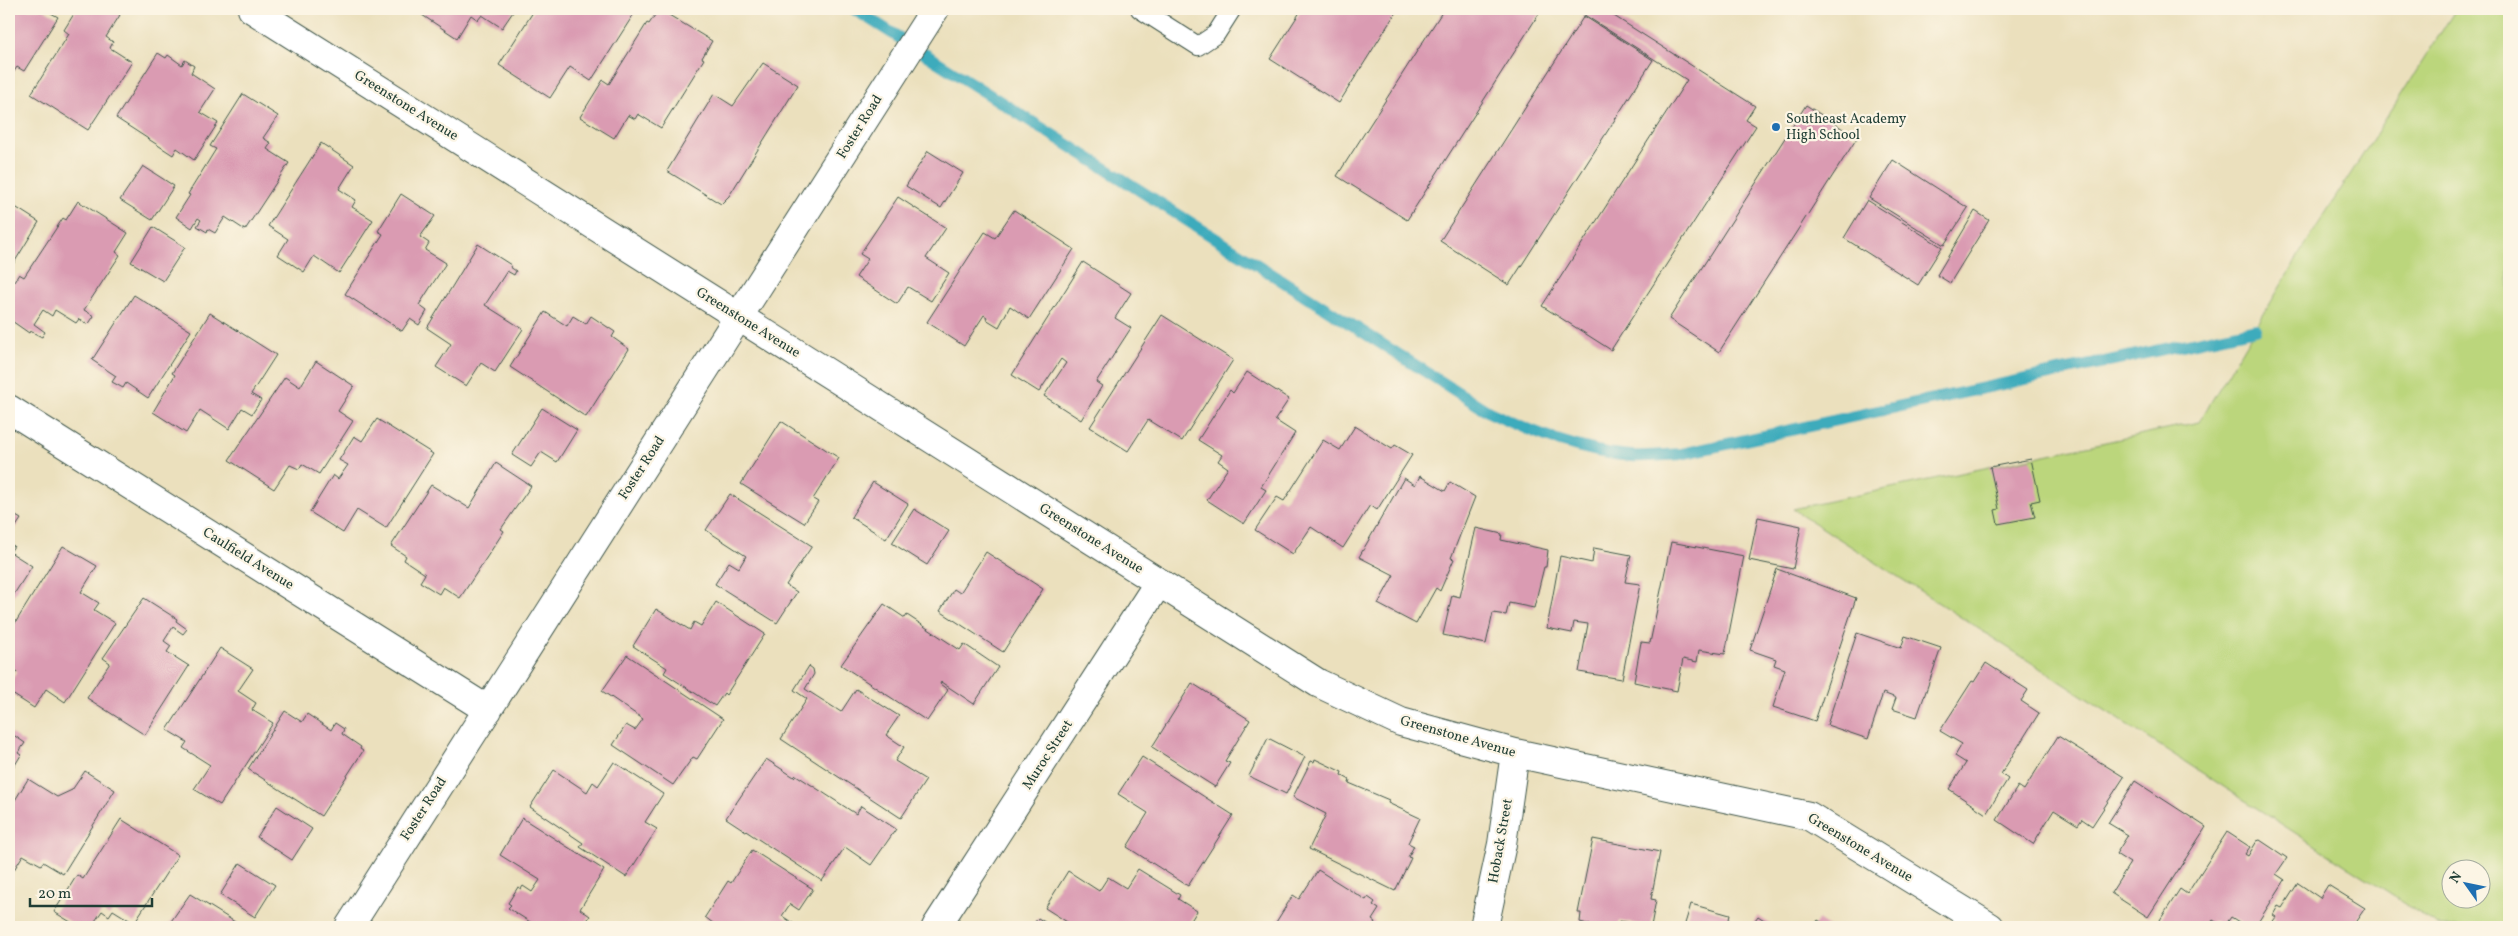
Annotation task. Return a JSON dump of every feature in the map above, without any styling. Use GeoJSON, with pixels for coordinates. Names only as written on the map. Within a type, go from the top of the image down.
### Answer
{"type":"FeatureCollection","features":[{"type":"Feature","properties":{"kind":"street","name":"Greenstone Avenue"},"geometry":{"type":"LineString","coordinates":[[252,9],[1318,683],[1401,722],[1515,753],[1809,816],[1990,927]]}},
{"type":"Feature","properties":{"kind":"street","name":"Foster Road"},"geometry":{"type":"LineString","coordinates":[[349,927],[935,9]]}},
{"type":"Feature","properties":{"kind":"street","name":"Caulfield Avenue"},"geometry":{"type":"LineString","coordinates":[[9,409],[488,710]]}},
{"type":"Feature","properties":{"kind":"street","name":"Muroc Street"},"geometry":{"type":"LineString","coordinates":[[936,927],[1159,582]]}},
{"type":"Feature","properties":{"kind":"street","name":"Hoback Street"},"geometry":{"type":"LineString","coordinates":[[1484,927],[1502,844],[1515,753]]}},
{"type":"Feature","properties":{"kind":"lane"},"geometry":{"type":"LineString","coordinates":[[1140,9],[1198,46],[1216,34],[1232,9]]}},
{"type":"Feature","properties":{"kind":"green space"},"geometry":{"type":"Polygon","coordinates":[[[2456,9],[2509,9],[2509,927],[2441,927],[1793,509],[2199,422],[2307,242],[2456,9]]]}},
{"type":"Feature","properties":{"kind":"building"},"geometry":{"type":"Polygon","coordinates":[[[9,9],[44,9],[58,17],[24,71],[17,67],[9,79],[9,9]]]}},
{"type":"Feature","properties":{"kind":"building"},"geometry":{"type":"Polygon","coordinates":[[[77,9],[111,9],[120,15],[106,37],[113,42],[110,48],[132,62],[88,130],[31,94],[69,34],[64,30],[77,9]]]}},
{"type":"Feature","properties":{"kind":"building"},"geometry":{"type":"Polygon","coordinates":[[[426,9],[515,9],[502,28],[482,15],[478,20],[471,15],[457,38],[422,15],[426,9]]]}},
{"type":"Feature","properties":{"kind":"building"},"geometry":{"type":"Polygon","coordinates":[[[535,9],[637,9],[591,81],[570,67],[550,98],[499,65],[535,9]]]}},
{"type":"Feature","properties":{"kind":"building"},"geometry":{"type":"Polygon","coordinates":[[[659,9],[712,41],[702,58],[704,59],[661,128],[638,114],[635,119],[628,115],[614,138],[580,117],[603,80],[609,84],[647,23],[649,24],[659,9]]]}},
{"type":"Feature","properties":{"kind":"building"},"geometry":{"type":"Polygon","coordinates":[[[1302,9],[1398,9],[1339,103],[1270,59],[1302,9]]]}},
{"type":"Feature","properties":{"kind":"building"},"geometry":{"type":"Polygon","coordinates":[[[1444,9],[1542,9],[1407,220],[1337,176],[1444,9]]]}},
{"type":"Feature","properties":{"kind":"building"},"geometry":{"type":"Polygon","coordinates":[[[1575,9],[1603,9],[1755,106],[1746,120],[1756,126],[1611,350],[1542,306],[1687,80],[1575,9]]]}},
{"type":"Feature","properties":{"kind":"building"},"geometry":{"type":"Polygon","coordinates":[[[1584,16],[1653,60],[1509,285],[1440,241],[1584,16]]]}},
{"type":"Feature","properties":{"kind":"building"},"geometry":{"type":"Polygon","coordinates":[[[158,53],[166,58],[168,55],[182,65],[185,60],[194,66],[191,73],[215,89],[200,112],[218,123],[194,160],[177,148],[173,155],[116,118],[158,53]]]}},
{"type":"Feature","properties":{"kind":"building"},"geometry":{"type":"Polygon","coordinates":[[[763,63],[798,85],[729,196],[721,204],[667,171],[714,94],[733,106],[763,63]]]}},
{"type":"Feature","properties":{"kind":"building"},"geometry":{"type":"Polygon","coordinates":[[[243,94],[278,116],[263,138],[271,143],[267,149],[289,163],[245,230],[225,217],[215,233],[208,229],[207,232],[197,226],[201,220],[198,218],[192,228],[176,217],[216,149],[210,146],[243,94]]]}},
{"type":"Feature","properties":{"kind":"building"},"geometry":{"type":"Polygon","coordinates":[[[1806,105],[1857,138],[1719,352],[1669,319],[1806,105]]]}},
{"type":"Feature","properties":{"kind":"building"},"geometry":{"type":"Polygon","coordinates":[[[321,143],[354,165],[339,189],[356,200],[352,207],[373,220],[339,273],[314,256],[304,272],[278,255],[288,239],[268,226],[321,143]]]}},
{"type":"Feature","properties":{"kind":"building"},"geometry":{"type":"Polygon","coordinates":[[[928,151],[963,173],[941,208],[906,186],[928,151]]]}},
{"type":"Feature","properties":{"kind":"building"},"geometry":{"type":"Polygon","coordinates":[[[1893,160],[1968,208],[1944,245],[1869,198],[1893,160]]]}},
{"type":"Feature","properties":{"kind":"building"},"geometry":{"type":"Polygon","coordinates":[[[143,166],[174,186],[152,220],[120,200],[143,166]]]}},
{"type":"Feature","properties":{"kind":"building"},"geometry":{"type":"Polygon","coordinates":[[[401,194],[435,216],[420,237],[429,243],[425,250],[446,263],[419,305],[427,311],[419,325],[410,319],[402,331],[345,294],[383,234],[378,231],[401,194]]]}},
{"type":"Feature","properties":{"kind":"building"},"geometry":{"type":"Polygon","coordinates":[[[898,197],[946,228],[926,258],[949,273],[931,301],[908,287],[897,304],[856,277],[868,259],[860,254],[898,197]]]}},
{"type":"Feature","properties":{"kind":"building"},"geometry":{"type":"Polygon","coordinates":[[[1867,200],[1942,247],[1918,285],[1844,238],[1867,200]]]}},
{"type":"Feature","properties":{"kind":"building"},"geometry":{"type":"Polygon","coordinates":[[[78,201],[128,233],[116,252],[120,255],[84,310],[94,316],[88,325],[79,319],[76,323],[55,310],[52,316],[43,310],[34,324],[45,332],[42,337],[30,331],[29,333],[9,319],[9,290],[19,274],[24,277],[63,218],[66,220],[78,201]]]}},
{"type":"Feature","properties":{"kind":"building"},"geometry":{"type":"Polygon","coordinates":[[[9,203],[39,222],[9,271],[9,203]]]}},
{"type":"Feature","properties":{"kind":"building"},"geometry":{"type":"Polygon","coordinates":[[[1014,210],[1074,249],[1029,319],[1010,306],[999,327],[986,319],[987,317],[984,315],[964,346],[927,322],[985,232],[995,238],[1014,210]]]}},
{"type":"Feature","properties":{"kind":"building"},"geometry":{"type":"Polygon","coordinates":[[[1975,211],[1989,220],[1950,283],[1937,275],[1975,211]]]}},
{"type":"Feature","properties":{"kind":"building"},"geometry":{"type":"Polygon","coordinates":[[[153,227],[185,247],[163,281],[131,262],[153,227]]]}},
{"type":"Feature","properties":{"kind":"building"},"geometry":{"type":"Polygon","coordinates":[[[478,244],[511,265],[510,267],[516,271],[514,275],[507,271],[485,305],[523,329],[495,372],[481,363],[466,386],[436,367],[451,344],[427,328],[478,244]]]}},
{"type":"Feature","properties":{"kind":"building"},"geometry":{"type":"Polygon","coordinates":[[[1083,262],[1131,293],[1115,318],[1131,328],[1096,382],[1102,386],[1081,420],[1044,396],[1066,363],[1061,359],[1039,392],[1012,375],[1083,262]]]}},
{"type":"Feature","properties":{"kind":"building"},"geometry":{"type":"Polygon","coordinates":[[[134,295],[191,331],[148,398],[126,383],[123,388],[112,382],[116,376],[92,360],[134,295]]]}},
{"type":"Feature","properties":{"kind":"building"},"geometry":{"type":"Polygon","coordinates":[[[545,312],[567,326],[573,316],[586,324],[591,316],[615,332],[612,337],[629,349],[586,417],[510,367],[545,312]]]}},
{"type":"Feature","properties":{"kind":"building"},"geometry":{"type":"Polygon","coordinates":[[[210,313],[276,355],[251,394],[261,400],[252,414],[242,408],[229,429],[200,410],[186,433],[153,412],[175,375],[172,373],[210,313]]]}},
{"type":"Feature","properties":{"kind":"building"},"geometry":{"type":"Polygon","coordinates":[[[1162,315],[1233,360],[1182,441],[1148,420],[1128,451],[1090,427],[1162,315]]]}},
{"type":"Feature","properties":{"kind":"building"},"geometry":{"type":"Polygon","coordinates":[[[316,361],[354,386],[338,411],[353,421],[319,474],[302,464],[299,469],[290,465],[274,489],[229,460],[285,377],[300,387],[316,361]]]}},
{"type":"Feature","properties":{"kind":"building"},"geometry":{"type":"Polygon","coordinates":[[[1247,372],[1289,399],[1275,420],[1295,433],[1261,487],[1266,490],[1244,524],[1207,500],[1228,468],[1218,461],[1222,455],[1198,440],[1230,390],[1233,393],[1247,372]]]}},
{"type":"Feature","properties":{"kind":"building"},"geometry":{"type":"Polygon","coordinates":[[[542,408],[577,430],[557,462],[541,452],[531,467],[512,455],[542,408]]]}},
{"type":"Feature","properties":{"kind":"building"},"geometry":{"type":"Polygon","coordinates":[[[377,419],[433,454],[386,528],[357,510],[343,533],[310,512],[333,475],[338,479],[348,465],[339,460],[354,436],[362,441],[377,419]]]}},
{"type":"Feature","properties":{"kind":"building"},"geometry":{"type":"Polygon","coordinates":[[[781,421],[839,458],[813,499],[818,502],[804,523],[741,484],[781,421]]]}},
{"type":"Feature","properties":{"kind":"building"},"geometry":{"type":"Polygon","coordinates":[[[1355,426],[1392,449],[1395,445],[1412,455],[1377,510],[1370,505],[1343,548],[1311,527],[1293,554],[1255,530],[1277,497],[1284,501],[1323,440],[1340,450],[1355,426]]]}},
{"type":"Feature","properties":{"kind":"building"},"geometry":{"type":"Polygon","coordinates":[[[2031,459],[2040,500],[2031,502],[2035,517],[1998,524],[1995,510],[1999,509],[1990,467],[2031,459]]]}},
{"type":"Feature","properties":{"kind":"building"},"geometry":{"type":"Polygon","coordinates":[[[496,463],[531,486],[501,529],[504,531],[460,598],[443,587],[439,594],[420,582],[425,574],[404,560],[406,556],[391,546],[431,485],[469,508],[496,463]]]}},
{"type":"Feature","properties":{"kind":"building"},"geometry":{"type":"Polygon","coordinates":[[[1420,476],[1445,491],[1450,482],[1475,497],[1451,558],[1454,559],[1440,591],[1436,588],[1416,624],[1378,604],[1394,575],[1359,557],[1404,478],[1415,485],[1420,476]]]}},
{"type":"Feature","properties":{"kind":"building"},"geometry":{"type":"Polygon","coordinates":[[[873,482],[908,504],[886,539],[851,517],[873,482]]]}},
{"type":"Feature","properties":{"kind":"building"},"geometry":{"type":"Polygon","coordinates":[[[730,494],[812,546],[786,585],[797,592],[777,623],[715,584],[729,562],[739,568],[746,556],[706,530],[730,494]]]}},
{"type":"Feature","properties":{"kind":"building"},"geometry":{"type":"Polygon","coordinates":[[[914,509],[949,531],[927,565],[892,543],[914,509]]]}},
{"type":"Feature","properties":{"kind":"building"},"geometry":{"type":"Polygon","coordinates":[[[9,512],[21,519],[9,537],[9,512]]]}},
{"type":"Feature","properties":{"kind":"building"},"geometry":{"type":"Polygon","coordinates":[[[1758,517],[1801,526],[1793,569],[1749,560],[1758,517]]]}},
{"type":"Feature","properties":{"kind":"building"},"geometry":{"type":"Polygon","coordinates":[[[1476,528],[1502,534],[1501,540],[1548,550],[1546,567],[1544,567],[1534,608],[1509,603],[1506,615],[1493,613],[1486,644],[1443,635],[1452,595],[1460,597],[1476,528]]]}},
{"type":"Feature","properties":{"kind":"building"},"geometry":{"type":"Polygon","coordinates":[[[1671,542],[1744,556],[1725,654],[1699,650],[1697,662],[1683,659],[1677,691],[1634,682],[1641,642],[1650,643],[1671,542]]]}},
{"type":"Feature","properties":{"kind":"building"},"geometry":{"type":"Polygon","coordinates":[[[9,543],[14,546],[10,552],[32,566],[9,602],[9,543]]]}},
{"type":"Feature","properties":{"kind":"building"},"geometry":{"type":"Polygon","coordinates":[[[63,546],[97,566],[81,592],[99,603],[94,610],[115,623],[65,702],[46,689],[34,708],[9,692],[9,685],[17,671],[9,666],[9,633],[63,546]]]}},
{"type":"Feature","properties":{"kind":"building"},"geometry":{"type":"Polygon","coordinates":[[[1594,548],[1631,555],[1625,582],[1640,584],[1622,679],[1579,672],[1588,624],[1574,622],[1572,633],[1547,628],[1560,556],[1592,563],[1594,548]]]}},
{"type":"Feature","properties":{"kind":"building"},"geometry":{"type":"Polygon","coordinates":[[[986,552],[1043,589],[1003,652],[940,611],[954,589],[960,593],[986,552]]]}},
{"type":"Feature","properties":{"kind":"building"},"geometry":{"type":"Polygon","coordinates":[[[1777,569],[1856,598],[1815,721],[1773,707],[1785,669],[1774,665],[1776,659],[1750,650],[1777,569]]]}},
{"type":"Feature","properties":{"kind":"building"},"geometry":{"type":"Polygon","coordinates":[[[144,598],[177,619],[176,621],[187,629],[183,634],[173,627],[164,641],[171,646],[167,652],[189,666],[145,735],[87,698],[110,663],[103,658],[144,598]]]}},
{"type":"Feature","properties":{"kind":"building"},"geometry":{"type":"Polygon","coordinates":[[[716,602],[765,634],[726,695],[724,693],[715,706],[664,673],[667,668],[633,646],[656,609],[690,630],[694,622],[701,626],[716,602]]]}},
{"type":"Feature","properties":{"kind":"building"},"geometry":{"type":"Polygon","coordinates":[[[884,604],[905,618],[907,615],[960,650],[964,644],[998,667],[974,704],[941,682],[940,684],[948,690],[927,721],[841,665],[884,604]]]}},
{"type":"Feature","properties":{"kind":"building"},"geometry":{"type":"Polygon","coordinates":[[[1857,633],[1901,648],[1905,636],[1941,648],[1917,717],[1892,709],[1896,698],[1883,693],[1868,739],[1827,725],[1857,633]]]}},
{"type":"Feature","properties":{"kind":"building"},"geometry":{"type":"Polygon","coordinates":[[[220,648],[253,669],[238,691],[256,703],[252,710],[273,723],[220,805],[194,789],[210,765],[183,748],[187,742],[167,730],[220,648]]]}},
{"type":"Feature","properties":{"kind":"building"},"geometry":{"type":"Polygon","coordinates":[[[627,655],[723,719],[697,759],[693,757],[673,785],[613,745],[626,725],[635,730],[643,719],[602,691],[627,655]]]}},
{"type":"Feature","properties":{"kind":"building"},"geometry":{"type":"Polygon","coordinates":[[[1986,663],[2028,690],[2021,701],[2039,713],[2001,774],[2008,779],[1986,814],[1949,789],[1966,763],[1955,756],[1962,744],[1940,731],[1972,681],[1974,682],[1986,663]]]}},
{"type":"Feature","properties":{"kind":"building"},"geometry":{"type":"Polygon","coordinates":[[[809,666],[813,669],[814,674],[805,689],[841,712],[856,689],[899,716],[886,735],[904,747],[895,761],[926,780],[901,818],[781,739],[807,699],[794,690],[809,666]]]}},
{"type":"Feature","properties":{"kind":"building"},"geometry":{"type":"Polygon","coordinates":[[[1192,683],[1250,720],[1225,761],[1230,763],[1215,787],[1152,747],[1192,683]]]}},
{"type":"Feature","properties":{"kind":"building"},"geometry":{"type":"Polygon","coordinates":[[[285,711],[302,722],[307,714],[331,730],[335,723],[344,729],[342,734],[361,747],[360,749],[363,751],[321,816],[248,769],[285,711]]]}},
{"type":"Feature","properties":{"kind":"building"},"geometry":{"type":"Polygon","coordinates":[[[9,732],[25,743],[18,753],[21,755],[9,775],[9,732]]]}},
{"type":"Feature","properties":{"kind":"building"},"geometry":{"type":"Polygon","coordinates":[[[2058,736],[2124,777],[2092,826],[2082,819],[2078,825],[2054,810],[2033,844],[1997,820],[2018,786],[2024,790],[2058,736]]]}},
{"type":"Feature","properties":{"kind":"building"},"geometry":{"type":"Polygon","coordinates":[[[1268,738],[1305,757],[1286,794],[1249,776],[1268,738]]]}},
{"type":"Feature","properties":{"kind":"building"},"geometry":{"type":"Polygon","coordinates":[[[1142,757],[1233,815],[1188,886],[1127,847],[1148,813],[1118,794],[1142,757]]]}},
{"type":"Feature","properties":{"kind":"building"},"geometry":{"type":"Polygon","coordinates":[[[766,759],[794,777],[796,775],[856,814],[861,806],[896,829],[871,865],[845,847],[822,881],[726,818],[766,759]]]}},
{"type":"Feature","properties":{"kind":"building"},"geometry":{"type":"Polygon","coordinates":[[[1315,759],[1342,772],[1341,775],[1350,780],[1349,783],[1389,800],[1388,803],[1420,818],[1408,843],[1414,846],[1408,857],[1411,858],[1395,891],[1309,849],[1326,814],[1293,797],[1311,761],[1314,762],[1315,759]]]}},
{"type":"Feature","properties":{"kind":"building"},"geometry":{"type":"Polygon","coordinates":[[[614,762],[663,794],[645,822],[657,829],[626,877],[580,847],[583,843],[530,807],[554,770],[587,792],[593,782],[598,786],[614,762]]]}},
{"type":"Feature","properties":{"kind":"building"},"geometry":{"type":"Polygon","coordinates":[[[85,771],[115,790],[63,874],[43,862],[41,865],[23,855],[9,878],[9,810],[28,779],[57,797],[72,790],[85,771]]]}},
{"type":"Feature","properties":{"kind":"building"},"geometry":{"type":"Polygon","coordinates":[[[2135,781],[2206,827],[2148,917],[2111,893],[2130,863],[2116,854],[2128,835],[2108,823],[2135,781]]]}},
{"type":"Feature","properties":{"kind":"building"},"geometry":{"type":"Polygon","coordinates":[[[277,806],[312,829],[292,860],[257,837],[277,806]]]}},
{"type":"Feature","properties":{"kind":"building"},"geometry":{"type":"Polygon","coordinates":[[[522,818],[604,870],[580,909],[590,916],[583,927],[538,927],[508,908],[511,905],[508,903],[518,887],[521,889],[523,886],[532,892],[540,880],[500,855],[522,818]]]}},
{"type":"Feature","properties":{"kind":"building"},"geometry":{"type":"Polygon","coordinates":[[[121,819],[178,855],[134,923],[113,910],[109,916],[102,911],[91,927],[79,927],[54,912],[77,875],[83,879],[121,819]]]}},
{"type":"Feature","properties":{"kind":"building"},"geometry":{"type":"Polygon","coordinates":[[[2227,832],[2250,847],[2245,854],[2248,856],[2257,841],[2260,840],[2287,858],[2276,874],[2285,880],[2255,927],[2247,927],[2231,917],[2224,927],[2213,920],[2208,927],[2164,927],[2158,923],[2180,889],[2187,894],[2227,832]]]}},
{"type":"Feature","properties":{"kind":"building"},"geometry":{"type":"Polygon","coordinates":[[[1593,839],[1660,852],[1651,899],[1656,900],[1651,926],[1619,921],[1618,927],[1600,927],[1580,922],[1581,913],[1578,913],[1593,839]]]}},
{"type":"Feature","properties":{"kind":"building"},"geometry":{"type":"Polygon","coordinates":[[[752,850],[813,889],[799,910],[790,904],[782,916],[799,927],[718,927],[705,917],[728,881],[731,883],[752,850]]]}},
{"type":"Feature","properties":{"kind":"building"},"geometry":{"type":"Polygon","coordinates":[[[240,863],[275,885],[255,917],[220,895],[240,863]]]}},
{"type":"Feature","properties":{"kind":"building"},"geometry":{"type":"Polygon","coordinates":[[[1138,869],[1180,895],[1178,899],[1197,911],[1187,927],[1075,927],[1045,908],[1068,871],[1099,891],[1108,877],[1126,888],[1138,869]]]}},
{"type":"Feature","properties":{"kind":"building"},"geometry":{"type":"Polygon","coordinates":[[[1318,870],[1366,900],[1368,897],[1375,902],[1373,905],[1379,909],[1372,920],[1375,922],[1372,927],[1273,927],[1293,895],[1299,899],[1318,870]]]}},
{"type":"Feature","properties":{"kind":"building"},"geometry":{"type":"Polygon","coordinates":[[[2298,883],[2320,898],[2328,885],[2365,908],[2352,927],[2269,927],[2276,917],[2273,915],[2278,906],[2282,908],[2298,883]]]}},
{"type":"Feature","properties":{"kind":"building"},"geometry":{"type":"Polygon","coordinates":[[[190,894],[243,927],[167,927],[190,894]]]}},
{"type":"Feature","properties":{"kind":"building"},"geometry":{"type":"Polygon","coordinates":[[[1691,904],[1730,915],[1727,927],[1684,927],[1691,904]]]}},
{"type":"Feature","properties":{"kind":"building"},"geometry":{"type":"Polygon","coordinates":[[[1758,916],[1775,927],[1750,927],[1758,916]]]}},
{"type":"Feature","properties":{"kind":"building"},"geometry":{"type":"Polygon","coordinates":[[[1038,918],[1053,927],[1031,927],[1038,918]]]}},
{"type":"Feature","properties":{"kind":"building"},"geometry":{"type":"Polygon","coordinates":[[[1818,920],[1829,927],[1813,927],[1818,920]]]}},
{"type":"Feature","properties":{"kind":"waterway"},"geometry":{"type":"LineString","coordinates":[[854,9],[1489,412],[1523,427],[1576,446],[1631,456],[1681,454],[2256,329]]}},
{"type":"Feature","properties":{"kind":"place","name":"Southeast Academy High School"},"geometry":{"type":"Point","coordinates":[1776,127]}}]}
